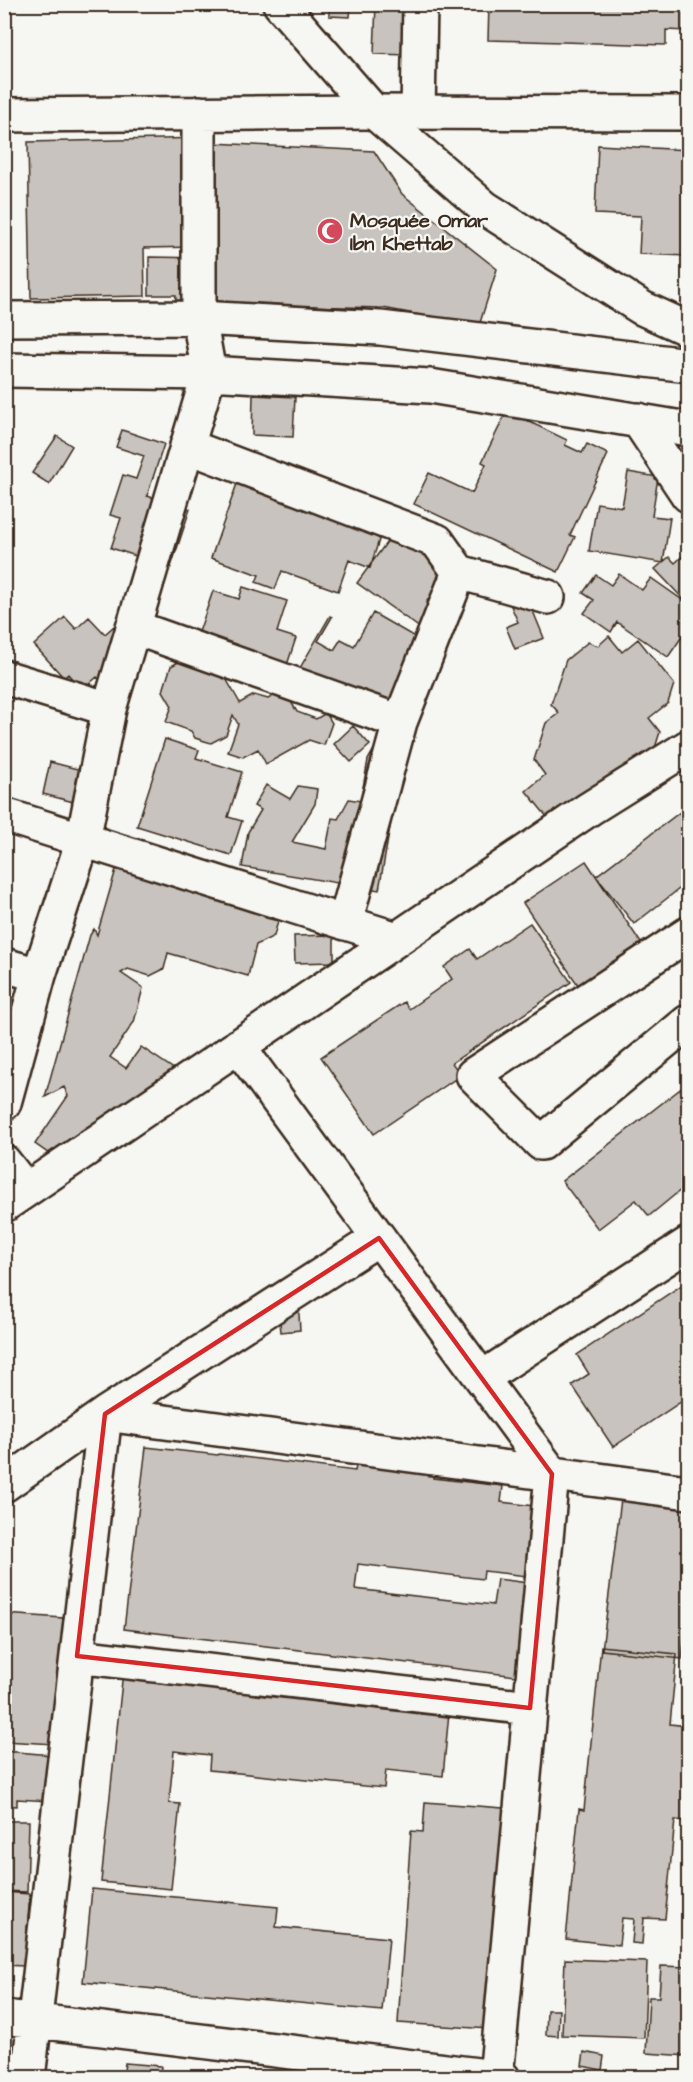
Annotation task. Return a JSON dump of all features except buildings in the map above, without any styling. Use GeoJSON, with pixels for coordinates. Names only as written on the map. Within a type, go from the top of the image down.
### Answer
{"type":"FeatureCollection","features":[{"type":"Feature","properties":{"kind":"street"},"geometry":{"type":"LineString","coordinates":[[280,4],[374,112],[485,208],[642,308],[688,329]]}},
{"type":"Feature","properties":{"kind":"street"},"geometry":{"type":"LineString","coordinates":[[418,112],[420,4]]}},
{"type":"Feature","properties":{"kind":"street"},"geometry":{"type":"LineString","coordinates":[[4,115],[374,112],[688,113]]}},
{"type":"Feature","properties":{"kind":"street"},"geometry":{"type":"LineString","coordinates":[[4,1103],[39,975],[83,840],[109,709],[209,373],[199,318],[199,113]]}},
{"type":"Feature","properties":{"kind":"street"},"geometry":{"type":"LineString","coordinates":[[4,319],[199,318],[381,328],[688,365]]}},
{"type":"Feature","properties":{"kind":"street"},"geometry":{"type":"LineString","coordinates":[[4,370],[209,373],[430,386],[688,429]]}},
{"type":"Feature","properties":{"kind":"street"},"geometry":{"type":"LineString","coordinates":[[638,420],[688,495]]}},
{"type":"Feature","properties":{"kind":"street"},"geometry":{"type":"LineString","coordinates":[[187,446],[437,541],[459,572],[548,597]]}},
{"type":"Feature","properties":{"kind":"street"},"geometry":{"type":"LineString","coordinates":[[345,922],[400,723],[459,572]]}},
{"type":"Feature","properties":{"kind":"street"},"geometry":{"type":"LineString","coordinates":[[134,627],[400,723]]}},
{"type":"Feature","properties":{"kind":"street"},"geometry":{"type":"LineString","coordinates":[[4,677],[109,709]]}},
{"type":"Feature","properties":{"kind":"street"},"geometry":{"type":"LineString","coordinates":[[4,1162],[15,1197],[589,809],[688,747]]}},
{"type":"Feature","properties":{"kind":"street"},"geometry":{"type":"LineString","coordinates":[[4,815],[397,939]]}},
{"type":"Feature","properties":{"kind":"street"},"geometry":{"type":"LineString","coordinates":[[688,934],[473,1075],[541,1143],[688,1022]]}},
{"type":"Feature","properties":{"kind":"street"},"geometry":{"type":"LineString","coordinates":[[4,965],[39,975]]}},
{"type":"Feature","properties":{"kind":"street"},"geometry":{"type":"LineString","coordinates":[[238,1047],[552,1474],[496,2077]]}},
{"type":"Feature","properties":{"kind":"street"},"geometry":{"type":"LineString","coordinates":[[4,1485],[105,1414],[379,1238]]}},
{"type":"Feature","properties":{"kind":"street"},"geometry":{"type":"LineString","coordinates":[[482,1378],[688,1244]]}},
{"type":"Feature","properties":{"kind":"street"},"geometry":{"type":"LineString","coordinates":[[105,1414],[688,1492]]}},
{"type":"Feature","properties":{"kind":"street"},"geometry":{"type":"LineString","coordinates":[[28,2078],[20,2020],[77,1656],[105,1414]]}},
{"type":"Feature","properties":{"kind":"street"},"geometry":{"type":"LineString","coordinates":[[77,1656],[530,1708]]}},
{"type":"Feature","properties":{"kind":"street"},"geometry":{"type":"LineString","coordinates":[[20,2020],[502,2078]]}},
{"type":"Feature","properties":{"kind":"highlighted area"},"geometry":{"type":"Polygon","coordinates":[[[379,1238],[552,1474],[530,1708],[77,1656],[105,1414],[379,1238]]]}},
{"type":"Feature","properties":{"kind":"place","name":"Mosquée Omar Ibn Khettab"},"geometry":{"type":"Point","coordinates":[330,231]}}]}
